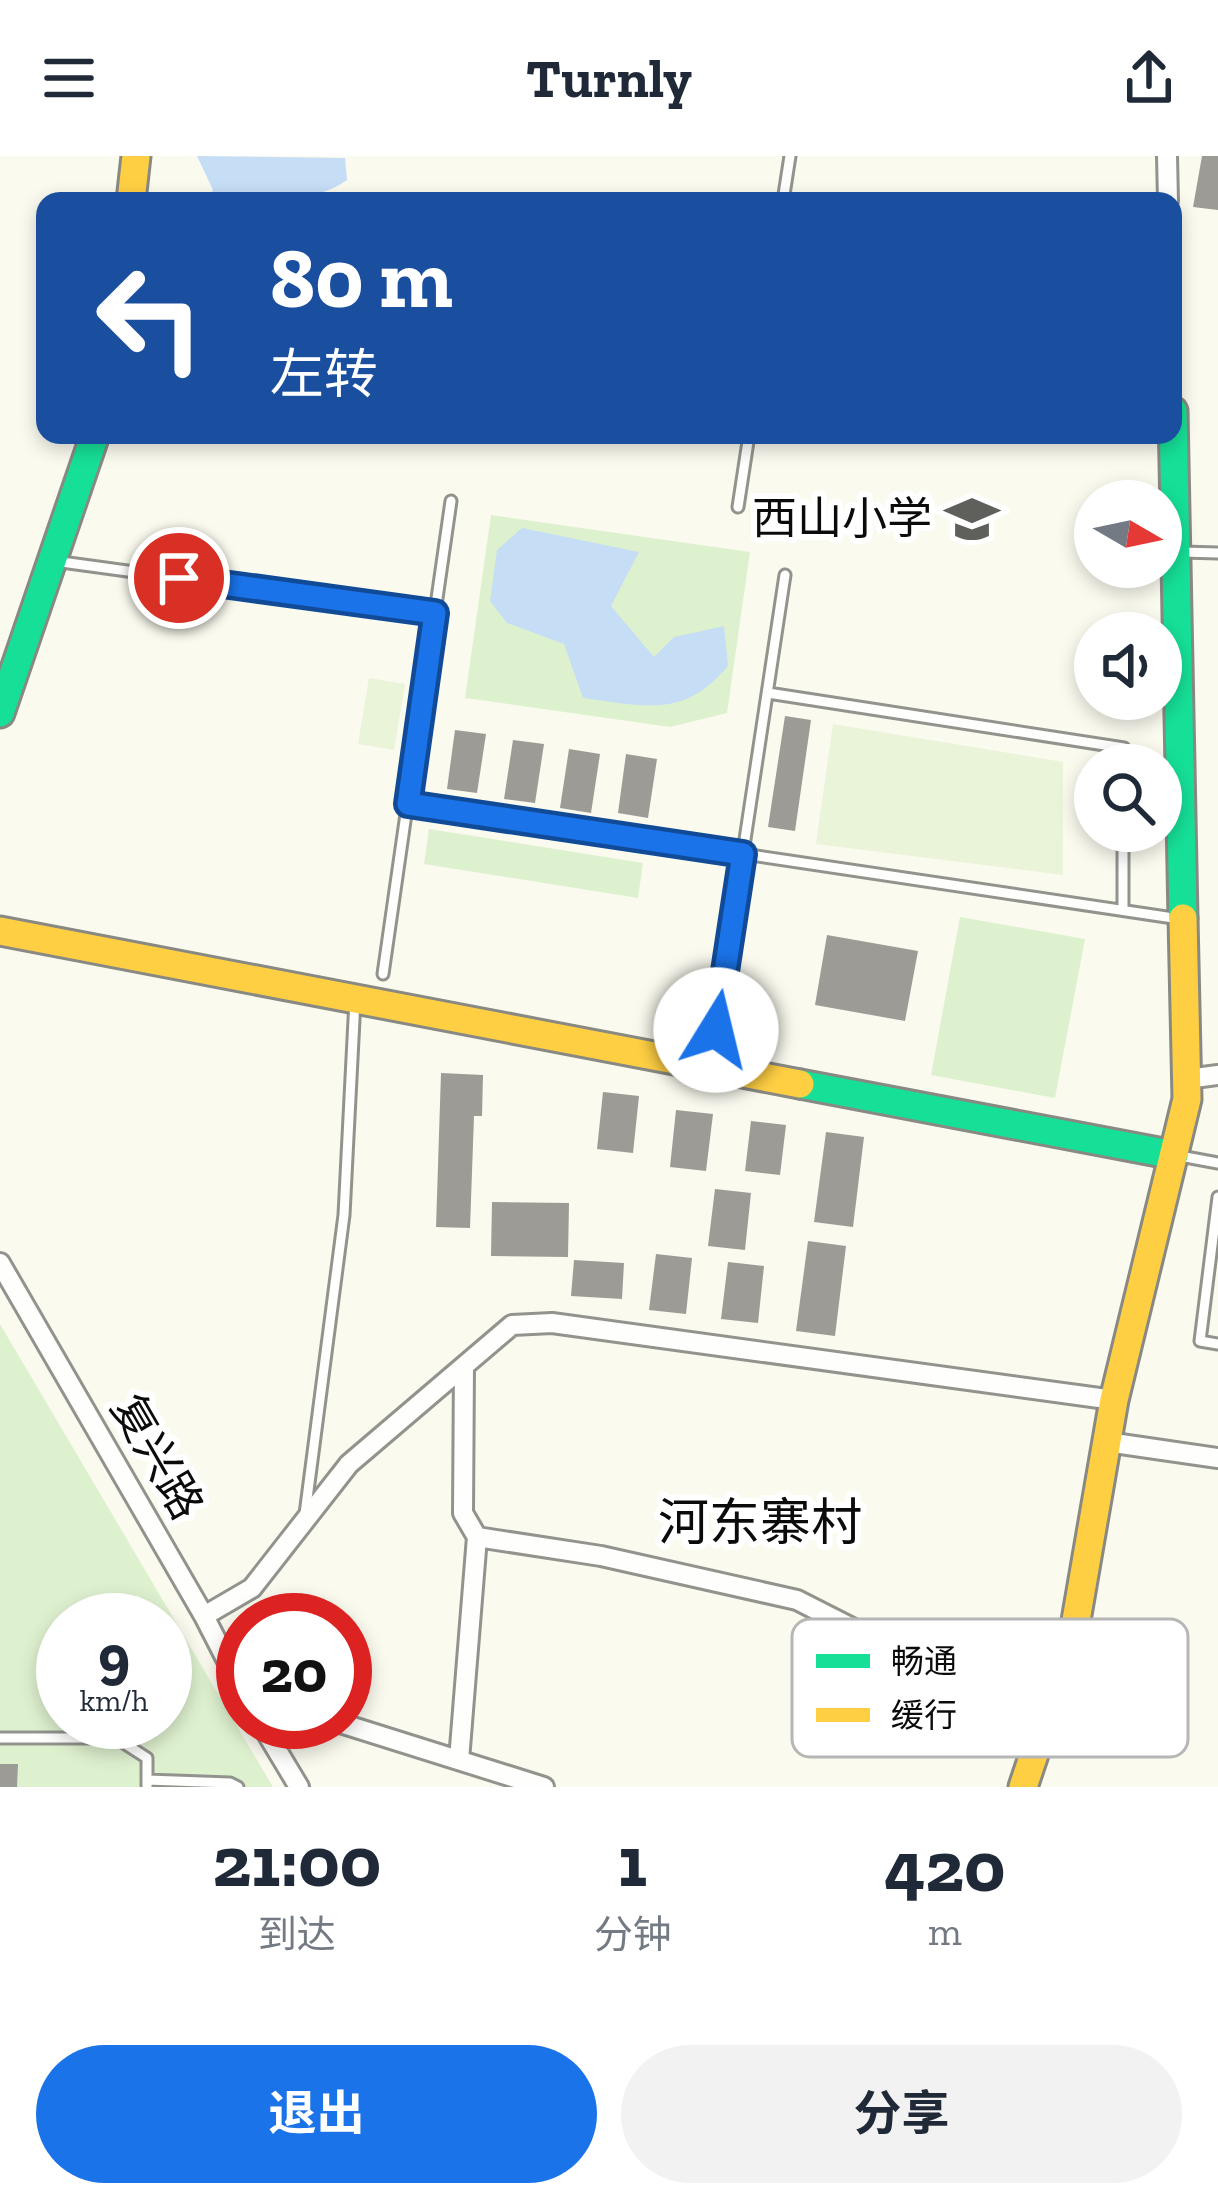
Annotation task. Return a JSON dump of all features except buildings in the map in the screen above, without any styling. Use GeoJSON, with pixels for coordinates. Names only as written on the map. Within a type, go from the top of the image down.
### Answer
{"type":"FeatureCollection","features":[{"type":"Feature","properties":{"kind":"street"},"geometry":{"type":"LineString","coordinates":[[131,192],[136,156]]}},
{"type":"Feature","properties":{"kind":"street"},"geometry":{"type":"LineString","coordinates":[[1166,156],[1168,192]]}},
{"type":"Feature","properties":{"kind":"street"},"geometry":{"type":"LineString","coordinates":[[0,712],[92,444]]}},
{"type":"Feature","properties":{"kind":"street"},"geometry":{"type":"LineString","coordinates":[[1174,444],[1175,480]]}},
{"type":"Feature","properties":{"kind":"street"},"geometry":{"type":"LineString","coordinates":[[1076,1619],[1114,1400],[1187,1099],[1178,588]]}},
{"type":"Feature","properties":{"kind":"street"},"geometry":{"type":"LineString","coordinates":[[0,931],[1174,1155]]}},
{"type":"Feature","properties":{"kind":"street"},"geometry":{"type":"LineString","coordinates":[[1187,1079],[1218,1075]]}},
{"type":"Feature","properties":{"kind":"street","name":"复兴路"},"geometry":{"type":"LineString","coordinates":[[0,1263],[216,1640]]}},
{"type":"Feature","properties":{"kind":"street"},"geometry":{"type":"LineString","coordinates":[[204,1616],[252,1588],[349,1464],[512,1325],[552,1323],[1114,1400]]}},
{"type":"Feature","properties":{"kind":"street"},"geometry":{"type":"LineString","coordinates":[[459,1760],[477,1537],[463,1513],[464,1366]]}},
{"type":"Feature","properties":{"kind":"street"},"geometry":{"type":"LineString","coordinates":[[1107,1442],[1218,1458]]}},
{"type":"Feature","properties":{"kind":"street"},"geometry":{"type":"LineString","coordinates":[[477,1537],[601,1556],[797,1600],[834,1619]]}},
{"type":"Feature","properties":{"kind":"street"},"geometry":{"type":"LineString","coordinates":[[372,1733],[544,1787]]}},
{"type":"Feature","properties":{"kind":"street"},"geometry":{"type":"LineString","coordinates":[[276,1749],[299,1787]]}},
{"type":"Feature","properties":{"kind":"street"},"geometry":{"type":"LineString","coordinates":[[1023,1787],[1033,1757]]}},
{"type":"Feature","properties":{"kind":"lane"},"geometry":{"type":"LineString","coordinates":[[784,192],[790,156]]}},
{"type":"Feature","properties":{"kind":"lane"},"geometry":{"type":"LineString","coordinates":[[738,507],[747,444]]}},
{"type":"Feature","properties":{"kind":"lane"},"geometry":{"type":"LineString","coordinates":[[383,974],[452,501]]}},
{"type":"Feature","properties":{"kind":"lane"},"geometry":{"type":"LineString","coordinates":[[1182,552],[1218,553]]}},
{"type":"Feature","properties":{"kind":"lane"},"geometry":{"type":"LineString","coordinates":[[52,560],[435,613]]}},
{"type":"Feature","properties":{"kind":"lane"},"geometry":{"type":"LineString","coordinates":[[716,1030],[785,575]]}},
{"type":"Feature","properties":{"kind":"lane"},"geometry":{"type":"LineString","coordinates":[[768,693],[1098,744]]}},
{"type":"Feature","properties":{"kind":"lane"},"geometry":{"type":"LineString","coordinates":[[408,804],[1186,920]]}},
{"type":"Feature","properties":{"kind":"lane"},"geometry":{"type":"LineString","coordinates":[[1123,910],[1124,852]]}},
{"type":"Feature","properties":{"kind":"lane"},"geometry":{"type":"LineString","coordinates":[[304,1520],[344,1215],[355,1000]]}},
{"type":"Feature","properties":{"kind":"lane"},"geometry":{"type":"LineString","coordinates":[[1174,1155],[1218,1163]]}},
{"type":"Feature","properties":{"kind":"lane"},"geometry":{"type":"LineString","coordinates":[[1218,1197],[1200,1341],[1218,1343]]}},
{"type":"Feature","properties":{"kind":"lane"},"geometry":{"type":"LineString","coordinates":[[0,1738],[116,1738],[147,1758],[147,1783],[230,1783],[238,1787]]}},
{"type":"Feature","properties":{"kind":"green space"},"geometry":{"type":"Polygon","coordinates":[[[491,515],[750,552],[727,713],[670,727],[465,698],[491,515]]]}},
{"type":"Feature","properties":{"kind":"green space"},"geometry":{"type":"Polygon","coordinates":[[[369,678],[405,684],[394,750],[358,744],[369,678]]]}},
{"type":"Feature","properties":{"kind":"green space"},"geometry":{"type":"Polygon","coordinates":[[[833,724],[1063,762],[1063,875],[816,844],[833,724]]]}},
{"type":"Feature","properties":{"kind":"green space"},"geometry":{"type":"Polygon","coordinates":[[[429,829],[643,863],[638,898],[424,864],[429,829]]]}},
{"type":"Feature","properties":{"kind":"green space"},"geometry":{"type":"Polygon","coordinates":[[[960,917],[1085,939],[1055,1098],[931,1075],[960,917]]]}},
{"type":"Feature","properties":{"kind":"green space"},"geometry":{"type":"Polygon","coordinates":[[[0,1324],[159,1593],[36,1593],[36,1749],[192,1749],[192,1650],[216,1690],[216,1749],[251,1749],[273,1787],[0,1787],[0,1324]]]}},
{"type":"Feature","properties":{"kind":"water"},"geometry":{"type":"Polygon","coordinates":[[[197,156],[345,158],[347,180],[324,192],[213,190],[197,156]]]}},
{"type":"Feature","properties":{"kind":"water"},"geometry":{"type":"Polygon","coordinates":[[[522,528],[639,552],[611,606],[654,657],[674,637],[724,626],[728,666],[712,683],[679,702],[644,705],[583,698],[564,644],[507,623],[490,601],[497,550],[522,528]]]}},
{"type":"Feature","properties":{"kind":"traffic: fast"},"geometry":{"type":"LineString","coordinates":[[0,713],[92,444]]}},
{"type":"Feature","properties":{"kind":"traffic: fast"},"geometry":{"type":"LineString","coordinates":[[1174,444],[1183,918]]}},
{"type":"Feature","properties":{"kind":"traffic: fast"},"geometry":{"type":"LineString","coordinates":[[800,1084],[1174,1155]]}},
{"type":"Feature","properties":{"kind":"traffic: slow"},"geometry":{"type":"LineString","coordinates":[[132,192],[136,156]]}},
{"type":"Feature","properties":{"kind":"traffic: slow"},"geometry":{"type":"LineString","coordinates":[[1076,1619],[1114,1400],[1187,1099],[1183,918]]}},
{"type":"Feature","properties":{"kind":"traffic: slow"},"geometry":{"type":"LineString","coordinates":[[0,931],[800,1084]]}},
{"type":"Feature","properties":{"kind":"traffic: slow"},"geometry":{"type":"LineString","coordinates":[[1023,1787],[1033,1757]]}},
{"type":"Feature","properties":{"kind":"place","name":"西山小学"},"geometry":{"type":"Point","coordinates":[972,519]}},
{"type":"Feature","properties":{"kind":"district","name":"河东寨村"},"geometry":{"type":"Point","coordinates":[760,1522]}},
{"type":"Feature","properties":{"kind":"route"},"geometry":{"type":"LineString","coordinates":[[179,578],[435,613],[408,804],[743,854],[716,1030]]}}]}
